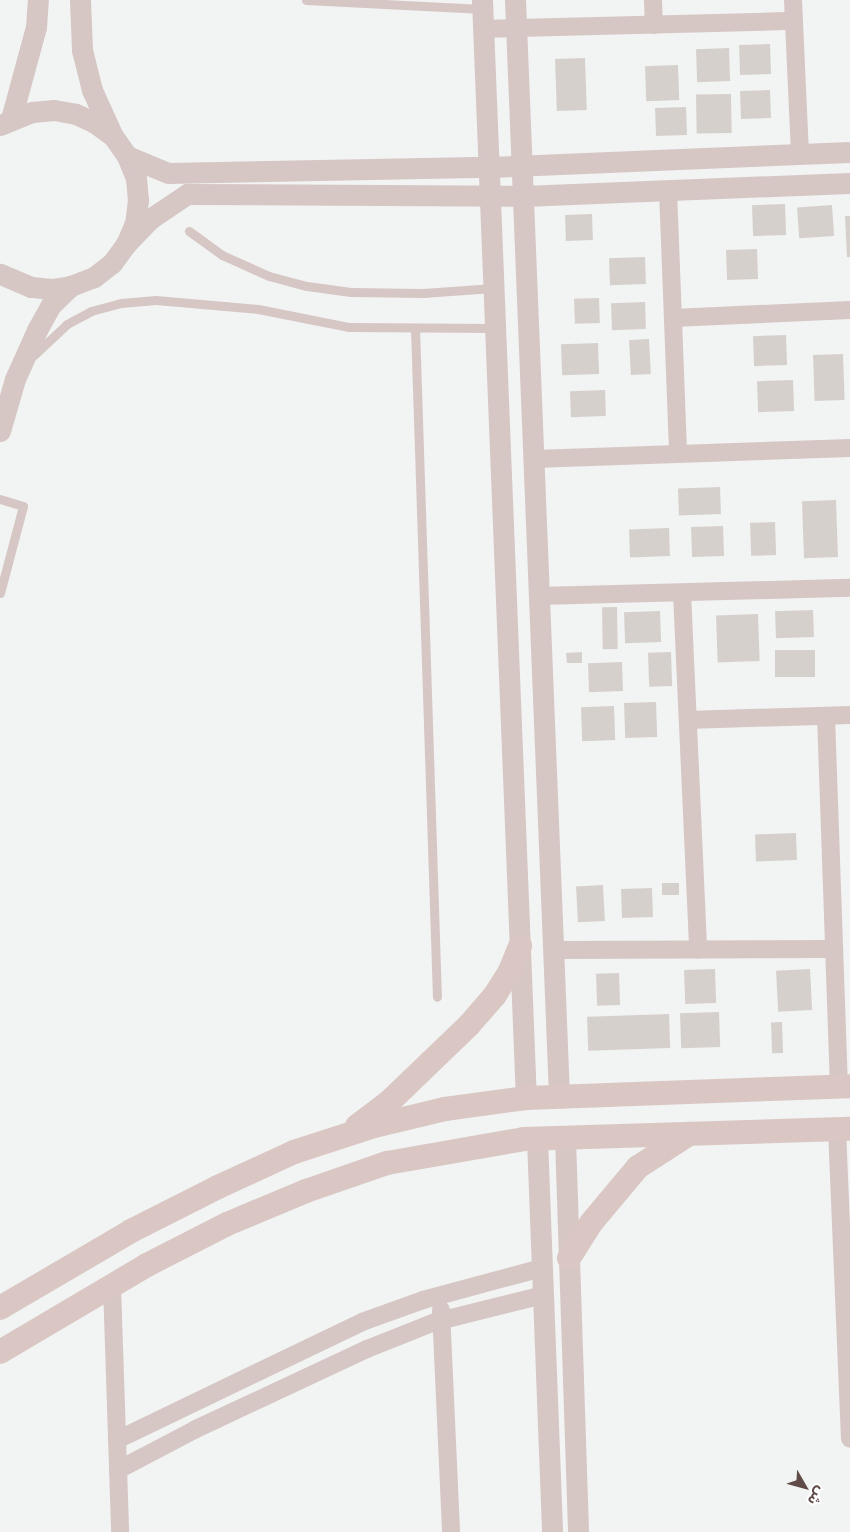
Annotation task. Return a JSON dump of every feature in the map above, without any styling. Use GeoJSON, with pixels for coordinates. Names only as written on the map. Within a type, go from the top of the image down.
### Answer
{"type":"FeatureCollection","features":[{"type":"Feature","properties":{"kind":"main road"},"geometry":{"type":"LineString","coordinates":[[341,1137],[389,1102],[469,1026],[495,995],[510,971],[520,946]]}},
{"type":"Feature","properties":{"kind":"main road"},"geometry":{"type":"LineString","coordinates":[[0,1308],[131,1231],[218,1186],[294,1152],[341,1137],[445,1109],[526,1098],[845,1086]]}},
{"type":"Feature","properties":{"kind":"main road"},"geometry":{"type":"LineString","coordinates":[[0,1352],[112,1286],[227,1224],[342,1178],[387,1163],[537,1139],[844,1129]]}},
{"type":"Feature","properties":{"kind":"main road"},"geometry":{"type":"LineString","coordinates":[[569,1258],[591,1223],[638,1167],[691,1133]]}},
{"type":"Feature","properties":{"kind":"street"},"geometry":{"type":"LineString","coordinates":[[6,122],[36,27],[38,0]]}},
{"type":"Feature","properties":{"kind":"street"},"geometry":{"type":"LineString","coordinates":[[80,0],[82,50],[92,90],[113,136],[128,156],[136,178],[138,200],[135,223],[126,244]]}},
{"type":"Feature","properties":{"kind":"street"},"geometry":{"type":"LineString","coordinates":[[515,0],[560,1097]]}},
{"type":"Feature","properties":{"kind":"street"},"geometry":{"type":"LineString","coordinates":[[653,0],[654,25]]}},
{"type":"Feature","properties":{"kind":"street"},"geometry":{"type":"LineString","coordinates":[[793,0],[800,154]]}},
{"type":"Feature","properties":{"kind":"street"},"geometry":{"type":"LineString","coordinates":[[526,1098],[483,13],[516,29],[794,21]]}},
{"type":"Feature","properties":{"kind":"street"},"geometry":{"type":"LineString","coordinates":[[6,122],[32,112],[54,110],[89,120],[113,136]]}},
{"type":"Feature","properties":{"kind":"street"},"geometry":{"type":"LineString","coordinates":[[128,156],[168,174],[489,167],[522,164],[850,152]]}},
{"type":"Feature","properties":{"kind":"street"},"geometry":{"type":"LineString","coordinates":[[0,274],[31,287],[71,286],[94,277],[112,263],[126,244],[150,219],[187,194],[523,196],[850,183]]}},
{"type":"Feature","properties":{"kind":"street"},"geometry":{"type":"LineString","coordinates":[[668,190],[678,454]]}},
{"type":"Feature","properties":{"kind":"street"},"geometry":{"type":"LineString","coordinates":[[0,431],[8,388],[51,305],[71,286]]}},
{"type":"Feature","properties":{"kind":"street"},"geometry":{"type":"LineString","coordinates":[[673,318],[850,310]]}},
{"type":"Feature","properties":{"kind":"street"},"geometry":{"type":"LineString","coordinates":[[534,459],[850,448]]}},
{"type":"Feature","properties":{"kind":"street"},"geometry":{"type":"LineString","coordinates":[[540,596],[850,588]]}},
{"type":"Feature","properties":{"kind":"street"},"geometry":{"type":"LineString","coordinates":[[682,592],[698,950]]}},
{"type":"Feature","properties":{"kind":"street"},"geometry":{"type":"LineString","coordinates":[[688,720],[850,715]]}},
{"type":"Feature","properties":{"kind":"street"},"geometry":{"type":"LineString","coordinates":[[826,716],[834,949],[845,1086]]}},
{"type":"Feature","properties":{"kind":"street"},"geometry":{"type":"LineString","coordinates":[[554,950],[834,949]]}},
{"type":"Feature","properties":{"kind":"street"},"geometry":{"type":"LineString","coordinates":[[844,1129],[850,1439]]}},
{"type":"Feature","properties":{"kind":"street"},"geometry":{"type":"LineString","coordinates":[[565,1138],[578,1532]]}},
{"type":"Feature","properties":{"kind":"street"},"geometry":{"type":"LineString","coordinates":[[537,1139],[552,1532]]}},
{"type":"Feature","properties":{"kind":"street"},"geometry":{"type":"LineString","coordinates":[[117,1440],[362,1322],[440,1296],[542,1268]]}},
{"type":"Feature","properties":{"kind":"street"},"geometry":{"type":"LineString","coordinates":[[112,1286],[120,1532]]}},
{"type":"Feature","properties":{"kind":"street"},"geometry":{"type":"LineString","coordinates":[[118,1470],[283,1387],[367,1349],[441,1320],[543,1295]]}},
{"type":"Feature","properties":{"kind":"street"},"geometry":{"type":"LineString","coordinates":[[440,1296],[451,1532]]}},
{"type":"Feature","properties":{"kind":"lane"},"geometry":{"type":"LineString","coordinates":[[306,0],[483,13]]}},
{"type":"Feature","properties":{"kind":"lane"},"geometry":{"type":"LineString","coordinates":[[189,231],[222,255],[269,276],[307,286],[351,292],[414,293],[494,288]]}},
{"type":"Feature","properties":{"kind":"lane"},"geometry":{"type":"LineString","coordinates":[[8,388],[43,344],[67,324],[91,311],[121,303],[156,300],[258,309],[350,327],[495,328]]}},
{"type":"Feature","properties":{"kind":"lane"},"geometry":{"type":"LineString","coordinates":[[415,328],[437,997]]}},
{"type":"Feature","properties":{"kind":"lane"},"geometry":{"type":"LineString","coordinates":[[0,499],[23,506],[0,593]]}},
{"type":"Feature","properties":{"kind":"building"},"geometry":{"type":"Polygon","coordinates":[[[770,44],[771,74],[740,75],[739,45],[770,44]]]}},
{"type":"Feature","properties":{"kind":"building"},"geometry":{"type":"Polygon","coordinates":[[[729,48],[730,81],[697,82],[696,49],[729,48]]]}},
{"type":"Feature","properties":{"kind":"building"},"geometry":{"type":"Polygon","coordinates":[[[585,58],[587,110],[557,111],[555,59],[585,58]]]}},
{"type":"Feature","properties":{"kind":"building"},"geometry":{"type":"Polygon","coordinates":[[[678,65],[679,100],[646,101],[645,66],[678,65]]]}},
{"type":"Feature","properties":{"kind":"building"},"geometry":{"type":"Polygon","coordinates":[[[770,90],[771,118],[741,119],[740,91],[770,90]]]}},
{"type":"Feature","properties":{"kind":"building"},"geometry":{"type":"Polygon","coordinates":[[[731,94],[732,133],[697,134],[696,95],[731,94]]]}},
{"type":"Feature","properties":{"kind":"building"},"geometry":{"type":"Polygon","coordinates":[[[686,107],[687,135],[656,136],[655,108],[686,107]]]}},
{"type":"Feature","properties":{"kind":"building"},"geometry":{"type":"Polygon","coordinates":[[[785,204],[786,235],[753,236],[752,205],[785,204]]]}},
{"type":"Feature","properties":{"kind":"building"},"geometry":{"type":"Polygon","coordinates":[[[832,205],[834,236],[799,238],[797,207],[832,205]]]}},
{"type":"Feature","properties":{"kind":"building"},"geometry":{"type":"Polygon","coordinates":[[[592,214],[593,240],[566,241],[565,215],[592,214]]]}},
{"type":"Feature","properties":{"kind":"building"},"geometry":{"type":"Polygon","coordinates":[[[845,216],[850,216],[850,257],[847,257],[845,216]]]}},
{"type":"Feature","properties":{"kind":"building"},"geometry":{"type":"Polygon","coordinates":[[[757,249],[758,279],[727,280],[726,250],[757,249]]]}},
{"type":"Feature","properties":{"kind":"building"},"geometry":{"type":"Polygon","coordinates":[[[645,257],[646,284],[610,285],[609,258],[645,257]]]}},
{"type":"Feature","properties":{"kind":"building"},"geometry":{"type":"Polygon","coordinates":[[[599,298],[600,323],[575,324],[574,299],[599,298]]]}},
{"type":"Feature","properties":{"kind":"building"},"geometry":{"type":"Polygon","coordinates":[[[645,302],[646,329],[612,330],[611,303],[645,302]]]}},
{"type":"Feature","properties":{"kind":"building"},"geometry":{"type":"Polygon","coordinates":[[[786,335],[787,365],[754,366],[753,336],[786,335]]]}},
{"type":"Feature","properties":{"kind":"building"},"geometry":{"type":"Polygon","coordinates":[[[649,339],[651,374],[631,375],[629,340],[649,339]]]}},
{"type":"Feature","properties":{"kind":"building"},"geometry":{"type":"Polygon","coordinates":[[[598,343],[599,374],[562,375],[561,344],[598,343]]]}},
{"type":"Feature","properties":{"kind":"building"},"geometry":{"type":"Polygon","coordinates":[[[843,354],[845,400],[815,401],[813,355],[843,354]]]}},
{"type":"Feature","properties":{"kind":"building"},"geometry":{"type":"Polygon","coordinates":[[[793,380],[794,411],[758,412],[757,381],[793,380]]]}},
{"type":"Feature","properties":{"kind":"building"},"geometry":{"type":"Polygon","coordinates":[[[605,390],[606,416],[571,417],[570,391],[605,390]]]}},
{"type":"Feature","properties":{"kind":"building"},"geometry":{"type":"Polygon","coordinates":[[[720,487],[721,514],[679,515],[678,488],[720,487]]]}},
{"type":"Feature","properties":{"kind":"building"},"geometry":{"type":"Polygon","coordinates":[[[836,500],[838,557],[804,558],[802,501],[836,500]]]}},
{"type":"Feature","properties":{"kind":"building"},"geometry":{"type":"Polygon","coordinates":[[[775,522],[776,555],[751,556],[750,523],[775,522]]]}},
{"type":"Feature","properties":{"kind":"building"},"geometry":{"type":"Polygon","coordinates":[[[723,526],[724,556],[692,557],[691,527],[723,526]]]}},
{"type":"Feature","properties":{"kind":"building"},"geometry":{"type":"Polygon","coordinates":[[[669,528],[670,556],[630,557],[629,529],[669,528]]]}},
{"type":"Feature","properties":{"kind":"building"},"geometry":{"type":"Polygon","coordinates":[[[602,607],[617,607],[618,649],[603,649],[602,607]]]}},
{"type":"Feature","properties":{"kind":"building"},"geometry":{"type":"Polygon","coordinates":[[[813,610],[814,637],[776,638],[775,611],[813,610]]]}},
{"type":"Feature","properties":{"kind":"building"},"geometry":{"type":"Polygon","coordinates":[[[660,611],[661,642],[625,643],[624,612],[660,611]]]}},
{"type":"Feature","properties":{"kind":"building"},"geometry":{"type":"Polygon","coordinates":[[[758,614],[760,661],[718,662],[716,615],[758,614]]]}},
{"type":"Feature","properties":{"kind":"building"},"geometry":{"type":"Polygon","coordinates":[[[775,650],[815,650],[815,677],[775,677],[775,650]]]}},
{"type":"Feature","properties":{"kind":"building"},"geometry":{"type":"Polygon","coordinates":[[[582,652],[582,663],[567,663],[566,653],[582,652]]]}},
{"type":"Feature","properties":{"kind":"building"},"geometry":{"type":"Polygon","coordinates":[[[671,652],[672,686],[649,687],[648,653],[671,652]]]}},
{"type":"Feature","properties":{"kind":"building"},"geometry":{"type":"Polygon","coordinates":[[[622,662],[623,691],[589,692],[588,663],[622,662]]]}},
{"type":"Feature","properties":{"kind":"building"},"geometry":{"type":"Polygon","coordinates":[[[656,702],[657,737],[625,738],[624,703],[656,702]]]}},
{"type":"Feature","properties":{"kind":"building"},"geometry":{"type":"Polygon","coordinates":[[[614,706],[615,740],[582,741],[581,707],[614,706]]]}},
{"type":"Feature","properties":{"kind":"building"},"geometry":{"type":"Polygon","coordinates":[[[796,833],[797,860],[756,861],[755,834],[796,833]]]}},
{"type":"Feature","properties":{"kind":"building"},"geometry":{"type":"Polygon","coordinates":[[[662,883],[679,883],[679,895],[662,895],[662,883]]]}},
{"type":"Feature","properties":{"kind":"building"},"geometry":{"type":"Polygon","coordinates":[[[603,885],[605,921],[578,922],[576,886],[603,885]]]}},
{"type":"Feature","properties":{"kind":"building"},"geometry":{"type":"Polygon","coordinates":[[[652,888],[653,917],[622,918],[621,889],[652,888]]]}},
{"type":"Feature","properties":{"kind":"building"},"geometry":{"type":"Polygon","coordinates":[[[715,969],[716,1003],[685,1004],[684,970],[715,969]]]}},
{"type":"Feature","properties":{"kind":"building"},"geometry":{"type":"Polygon","coordinates":[[[810,969],[812,1010],[778,1012],[776,971],[810,969]]]}},
{"type":"Feature","properties":{"kind":"building"},"geometry":{"type":"Polygon","coordinates":[[[619,973],[620,1005],[597,1006],[596,974],[619,973]]]}},
{"type":"Feature","properties":{"kind":"building"},"geometry":{"type":"Polygon","coordinates":[[[719,1012],[720,1047],[681,1048],[680,1013],[719,1012]]]}},
{"type":"Feature","properties":{"kind":"building"},"geometry":{"type":"Polygon","coordinates":[[[669,1014],[670,1048],[588,1051],[587,1017],[669,1014]]]}},
{"type":"Feature","properties":{"kind":"building"},"geometry":{"type":"Polygon","coordinates":[[[771,1022],[782,1022],[783,1053],[772,1053],[771,1022]]]}}]}
